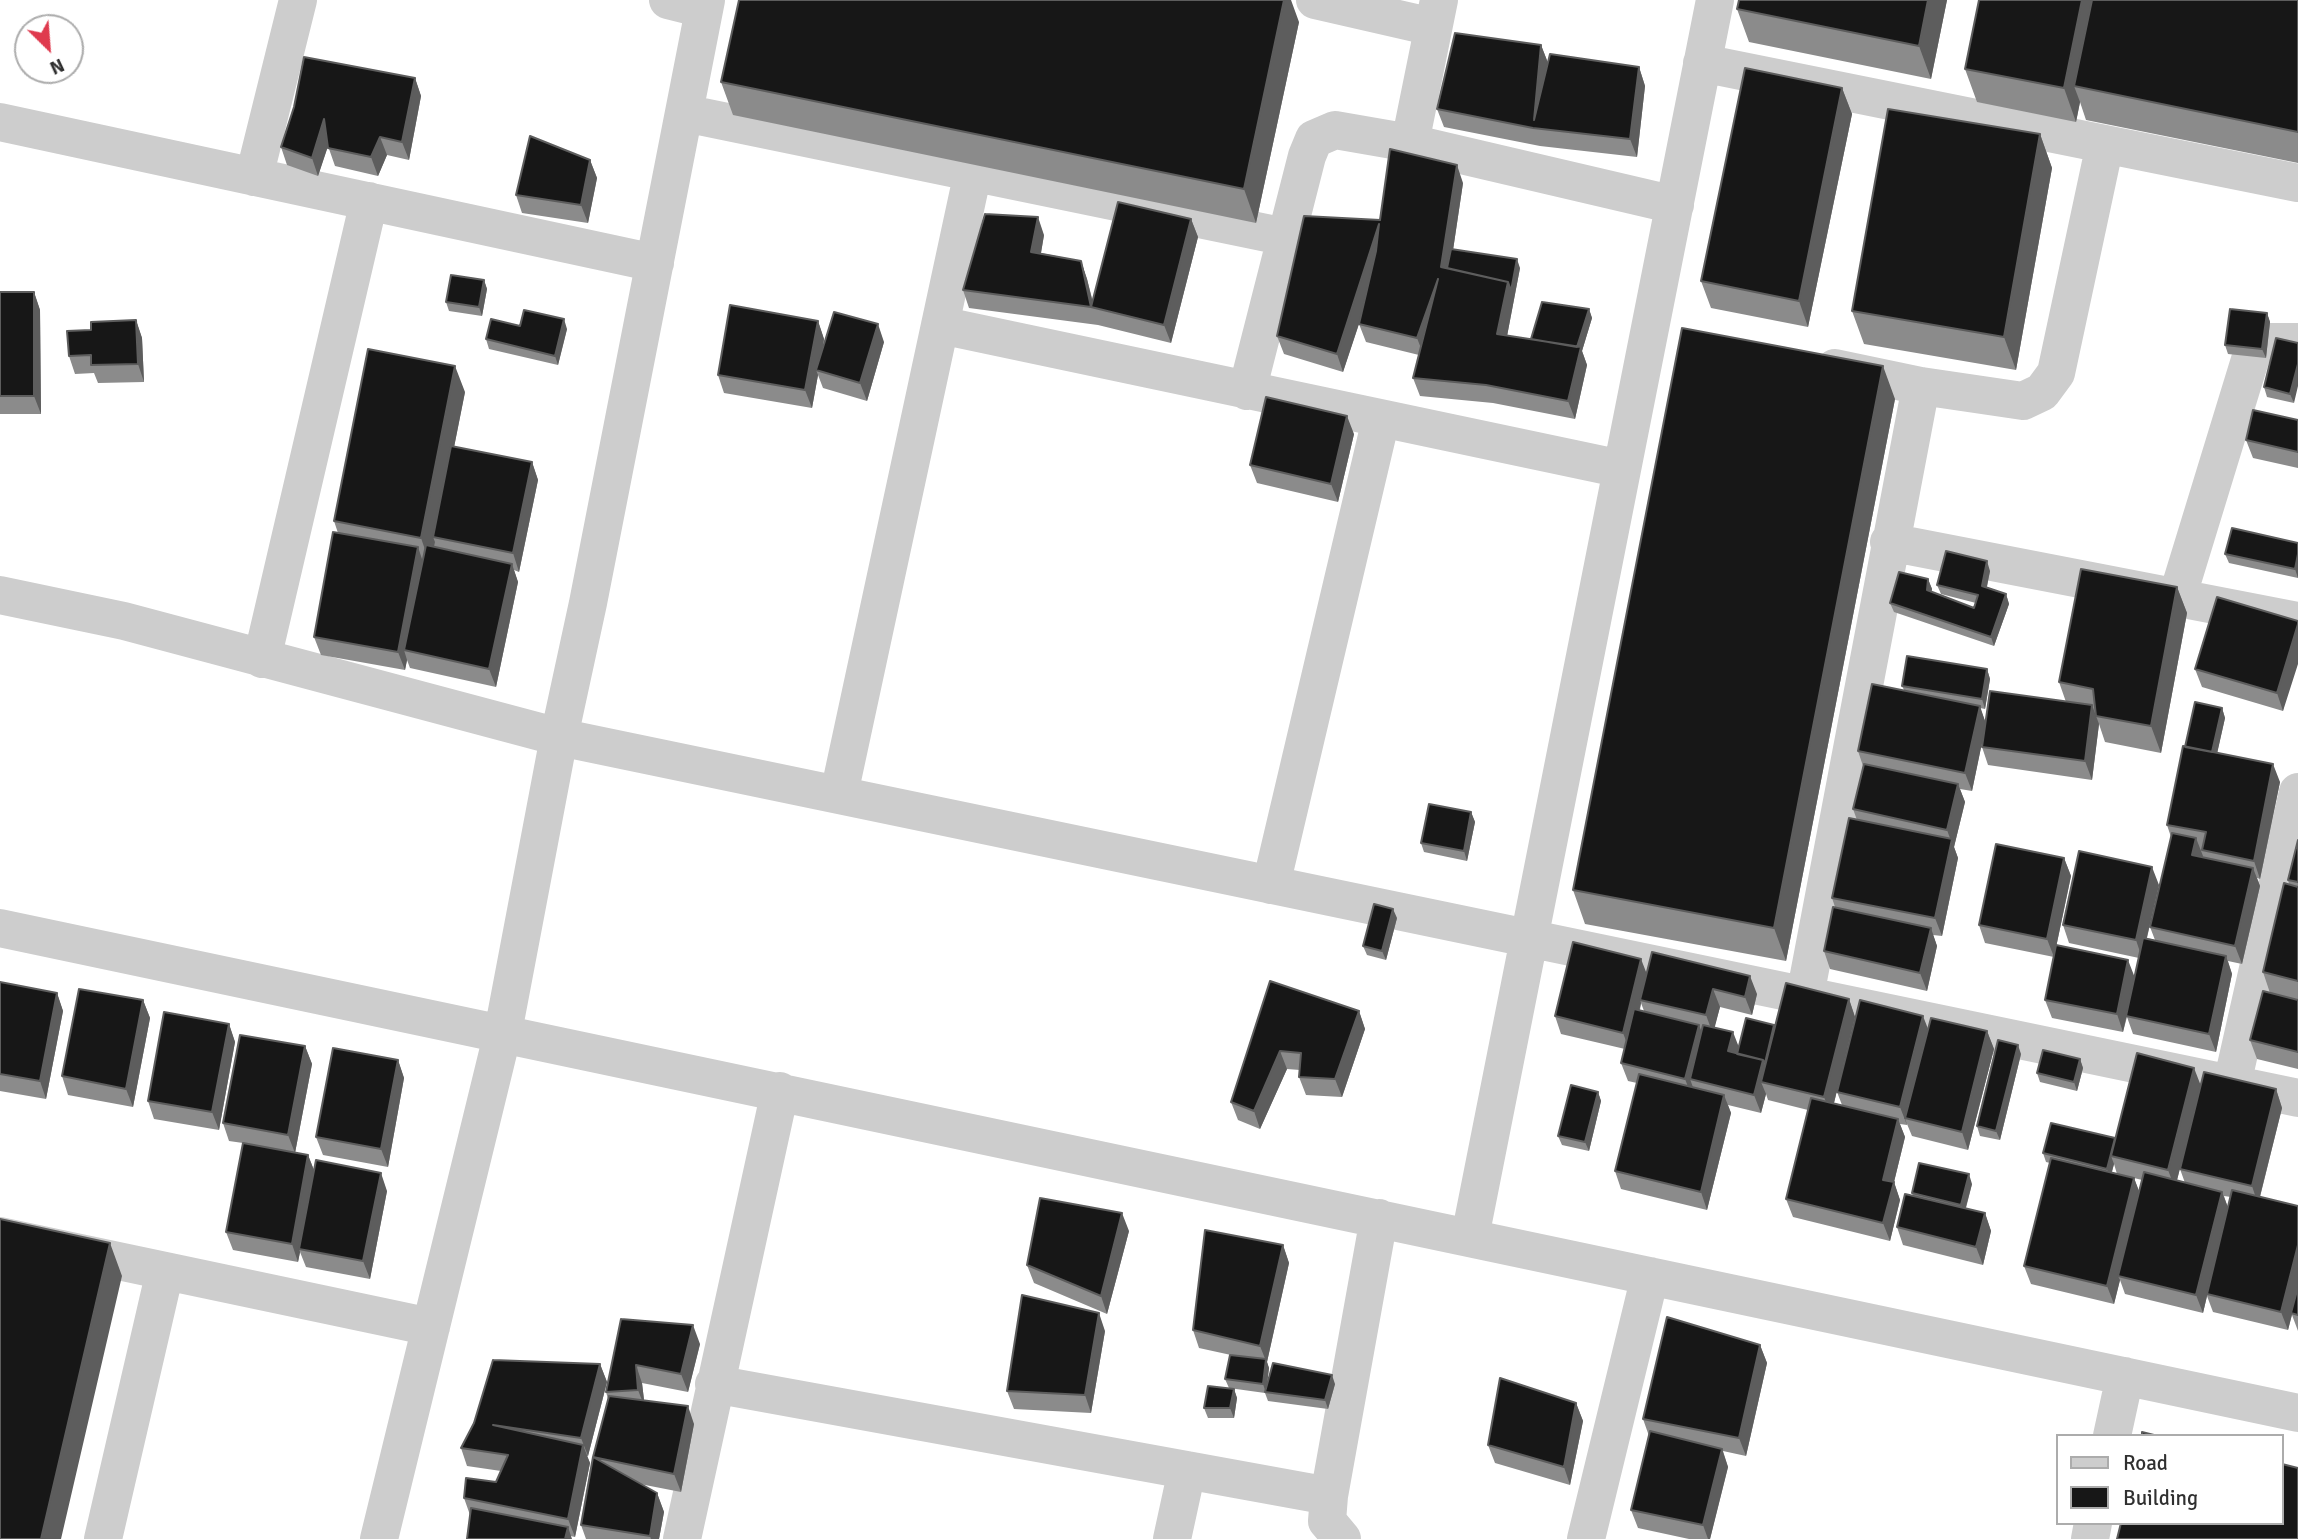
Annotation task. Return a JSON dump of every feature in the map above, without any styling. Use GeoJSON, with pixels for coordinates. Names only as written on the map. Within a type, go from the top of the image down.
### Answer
{"type":"FeatureCollection","features":[{"type":"Feature","properties":{"kind":"street"},"geometry":{"type":"LineString","coordinates":[[254,177],[298,0]]}},
{"type":"Feature","properties":{"kind":"street"},"geometry":{"type":"LineString","coordinates":[[1315,0],[1436,13],[1410,143]]}},
{"type":"Feature","properties":{"kind":"street"},"geometry":{"type":"LineString","coordinates":[[1470,1237],[1715,0]]}},
{"type":"Feature","properties":{"kind":"street"},"geometry":{"type":"LineString","coordinates":[[379,1539],[503,1032],[558,737],[684,113],[693,3]]}},
{"type":"Feature","properties":{"kind":"street"},"geometry":{"type":"LineString","coordinates":[[1702,63],[2298,183]]}},
{"type":"Feature","properties":{"kind":"street"},"geometry":{"type":"LineString","coordinates":[[1963,115],[1971,77]]}},
{"type":"Feature","properties":{"kind":"street"},"geometry":{"type":"LineString","coordinates":[[684,113],[1286,237]]}},
{"type":"Feature","properties":{"kind":"street"},"geometry":{"type":"LineString","coordinates":[[0,122],[655,262]]}},
{"type":"Feature","properties":{"kind":"street"},"geometry":{"type":"LineString","coordinates":[[1247,391],[1314,139],[1335,130],[1410,143],[1675,205]]}},
{"type":"Feature","properties":{"kind":"street"},"geometry":{"type":"LineString","coordinates":[[1799,360],[1921,386],[2023,401],[2042,392],[2056,373],[2105,144]]}},
{"type":"Feature","properties":{"kind":"street"},"geometry":{"type":"LineString","coordinates":[[839,794],[973,172]]}},
{"type":"Feature","properties":{"kind":"street"},"geometry":{"type":"LineString","coordinates":[[262,659],[369,201]]}},
{"type":"Feature","properties":{"kind":"street"},"geometry":{"type":"LineString","coordinates":[[940,325],[1622,469]]}},
{"type":"Feature","properties":{"kind":"street"},"geometry":{"type":"LineString","coordinates":[[1650,328],[1690,337]]}},
{"type":"Feature","properties":{"kind":"street"},"geometry":{"type":"LineString","coordinates":[[2177,598],[2253,350],[2267,342],[2298,342]]}},
{"type":"Feature","properties":{"kind":"street"},"geometry":{"type":"LineString","coordinates":[[1805,996],[1889,542],[1921,386]]}},
{"type":"Feature","properties":{"kind":"street"},"geometry":{"type":"LineString","coordinates":[[1271,885],[1381,419]]}},
{"type":"Feature","properties":{"kind":"street"},"geometry":{"type":"LineString","coordinates":[[1889,542],[2298,621]]}},
{"type":"Feature","properties":{"kind":"street"},"geometry":{"type":"LineString","coordinates":[[0,595],[124,621],[558,737],[2298,1098]]}},
{"type":"Feature","properties":{"kind":"street"},"geometry":{"type":"LineString","coordinates":[[2232,1084],[2298,792]]}},
{"type":"Feature","properties":{"kind":"street"},"geometry":{"type":"LineString","coordinates":[[0,928],[503,1032],[2298,1413]]}},
{"type":"Feature","properties":{"kind":"street"},"geometry":{"type":"LineString","coordinates":[[682,1539],[780,1091]]}},
{"type":"Feature","properties":{"kind":"street"},"geometry":{"type":"LineString","coordinates":[[1342,1539],[1327,1521],[1329,1496],[1379,1218]]}},
{"type":"Feature","properties":{"kind":"street"},"geometry":{"type":"LineString","coordinates":[[0,1236],[431,1327]]}},
{"type":"Feature","properties":{"kind":"street"},"geometry":{"type":"LineString","coordinates":[[103,1539],[165,1271]]}},
{"type":"Feature","properties":{"kind":"street"},"geometry":{"type":"LineString","coordinates":[[1586,1539],[1650,1276]]}},
{"type":"Feature","properties":{"kind":"street"},"geometry":{"type":"LineString","coordinates":[[2112,1434],[2124,1377]]}},
{"type":"Feature","properties":{"kind":"street"},"geometry":{"type":"LineString","coordinates":[[714,1384],[1329,1496]]}},
{"type":"Feature","properties":{"kind":"street"},"geometry":{"type":"LineString","coordinates":[[1172,1539],[1187,1470]]}},
{"type":"Feature","properties":{"kind":"building"},"geometry":{"type":"Polygon","coordinates":[[[739,0],[1284,0],[1244,189],[721,82],[739,0]]]}},
{"type":"Feature","properties":{"kind":"building"},"geometry":{"type":"Polygon","coordinates":[[[1739,0],[1928,0],[1919,46],[1737,9],[1739,0]]]}},
{"type":"Feature","properties":{"kind":"building"},"geometry":{"type":"Polygon","coordinates":[[[1979,0],[2082,0],[2064,88],[1965,69],[1979,0]]]}},
{"type":"Feature","properties":{"kind":"building"},"geometry":{"type":"Polygon","coordinates":[[[2092,0],[2298,0],[2298,132],[2074,86],[2092,0]]]}},
{"type":"Feature","properties":{"kind":"building"},"geometry":{"type":"Polygon","coordinates":[[[1455,33],[1541,45],[1534,120],[1550,54],[1639,67],[1630,139],[1533,128],[1437,109],[1455,33]]]}},
{"type":"Feature","properties":{"kind":"building"},"geometry":{"type":"Polygon","coordinates":[[[304,57],[415,78],[402,142],[380,137],[371,157],[328,148],[324,119],[312,158],[281,147],[294,107],[304,57]]]}},
{"type":"Feature","properties":{"kind":"building"},"geometry":{"type":"Polygon","coordinates":[[[1745,68],[1842,88],[1799,301],[1701,281],[1745,68]]]}},
{"type":"Feature","properties":{"kind":"building"},"geometry":{"type":"Polygon","coordinates":[[[1888,109],[2040,134],[2004,337],[1852,311],[1888,109]]]}},
{"type":"Feature","properties":{"kind":"building"},"geometry":{"type":"Polygon","coordinates":[[[530,136],[590,160],[581,205],[516,195],[530,136]]]}},
{"type":"Feature","properties":{"kind":"building"},"geometry":{"type":"Polygon","coordinates":[[[1390,149],[1457,165],[1441,267],[1508,282],[1497,334],[1581,347],[1568,401],[1486,385],[1413,378],[1438,279],[1417,338],[1359,324],[1376,251],[1379,224],[1337,354],[1277,336],[1304,216],[1380,220],[1390,149]]]}},
{"type":"Feature","properties":{"kind":"building"},"geometry":{"type":"Polygon","coordinates":[[[1118,202],[1191,219],[1164,325],[1091,307],[1118,202]]]}},
{"type":"Feature","properties":{"kind":"building"},"geometry":{"type":"Polygon","coordinates":[[[985,214],[1038,217],[1031,252],[1081,261],[1091,307],[963,290],[985,214]]]}},
{"type":"Feature","properties":{"kind":"building"},"geometry":{"type":"Polygon","coordinates":[[[1451,249],[1517,259],[1511,291],[1508,282],[1447,268],[1451,249]]]}},
{"type":"Feature","properties":{"kind":"building"},"geometry":{"type":"Polygon","coordinates":[[[451,275],[484,280],[479,307],[446,302],[451,275]]]}},
{"type":"Feature","properties":{"kind":"building"},"geometry":{"type":"Polygon","coordinates":[[[0,292],[34,292],[34,396],[0,396],[0,292]]]}},
{"type":"Feature","properties":{"kind":"building"},"geometry":{"type":"Polygon","coordinates":[[[1542,302],[1589,309],[1577,347],[1531,339],[1542,302]]]}},
{"type":"Feature","properties":{"kind":"building"},"geometry":{"type":"Polygon","coordinates":[[[730,305],[818,321],[805,390],[718,375],[730,305]]]}},
{"type":"Feature","properties":{"kind":"building"},"geometry":{"type":"Polygon","coordinates":[[[2230,309],[2267,313],[2262,349],[2225,345],[2230,309]]]}},
{"type":"Feature","properties":{"kind":"building"},"geometry":{"type":"Polygon","coordinates":[[[524,310],[564,319],[555,356],[486,339],[491,319],[520,326],[524,310]]]}},
{"type":"Feature","properties":{"kind":"building"},"geometry":{"type":"Polygon","coordinates":[[[834,312],[878,324],[860,383],[816,370],[834,312]]]}},
{"type":"Feature","properties":{"kind":"building"},"geometry":{"type":"Polygon","coordinates":[[[136,320],[138,364],[91,365],[91,355],[69,356],[67,331],[91,330],[91,322],[136,320]]]}},
{"type":"Feature","properties":{"kind":"building"},"geometry":{"type":"Polygon","coordinates":[[[1682,328],[1883,366],[1774,928],[1573,890],[1682,328]]]}},
{"type":"Feature","properties":{"kind":"building"},"geometry":{"type":"Polygon","coordinates":[[[2276,338],[2298,343],[2298,364],[2290,394],[2264,387],[2276,338]]]}},
{"type":"Feature","properties":{"kind":"building"},"geometry":{"type":"Polygon","coordinates":[[[368,349],[455,366],[421,538],[334,521],[368,349]]]}},
{"type":"Feature","properties":{"kind":"building"},"geometry":{"type":"Polygon","coordinates":[[[1266,397],[1347,416],[1331,484],[1250,465],[1266,397]]]}},
{"type":"Feature","properties":{"kind":"building"},"geometry":{"type":"Polygon","coordinates":[[[2253,410],[2298,420],[2298,452],[2246,440],[2253,410]]]}},
{"type":"Feature","properties":{"kind":"building"},"geometry":{"type":"Polygon","coordinates":[[[451,446],[532,462],[513,553],[433,537],[451,446]]]}},
{"type":"Feature","properties":{"kind":"building"},"geometry":{"type":"Polygon","coordinates":[[[2232,528],[2298,543],[2295,569],[2225,554],[2232,528]]]}},
{"type":"Feature","properties":{"kind":"building"},"geometry":{"type":"Polygon","coordinates":[[[333,532],[418,547],[398,652],[314,637],[333,532]]]}},
{"type":"Feature","properties":{"kind":"building"},"geometry":{"type":"Polygon","coordinates":[[[426,545],[512,564],[489,669],[404,650],[426,545]]]}},
{"type":"Feature","properties":{"kind":"building"},"geometry":{"type":"Polygon","coordinates":[[[1946,551],[1987,561],[1982,586],[2006,594],[1991,637],[1890,603],[1899,572],[1928,579],[1927,590],[1974,608],[1978,595],[1937,585],[1946,551]]]}},
{"type":"Feature","properties":{"kind":"building"},"geometry":{"type":"Polygon","coordinates":[[[2081,569],[2177,587],[2151,726],[2096,716],[2093,689],[2059,682],[2081,569]]]}},
{"type":"Feature","properties":{"kind":"building"},"geometry":{"type":"Polygon","coordinates":[[[2217,597],[2298,621],[2277,693],[2195,669],[2217,597]]]}},
{"type":"Feature","properties":{"kind":"building"},"geometry":{"type":"Polygon","coordinates":[[[1907,656],[1987,669],[1982,699],[1902,686],[1907,656]]]}},
{"type":"Feature","properties":{"kind":"building"},"geometry":{"type":"Polygon","coordinates":[[[1872,684],[1980,706],[1965,773],[1858,751],[1872,684]]]}},
{"type":"Feature","properties":{"kind":"building"},"geometry":{"type":"Polygon","coordinates":[[[1990,691],[2092,705],[2085,761],[1982,747],[1990,691]]]}},
{"type":"Feature","properties":{"kind":"building"},"geometry":{"type":"Polygon","coordinates":[[[2195,702],[2222,708],[2212,752],[2185,747],[2195,702]]]}},
{"type":"Feature","properties":{"kind":"building"},"geometry":{"type":"Polygon","coordinates":[[[2183,746],[2273,764],[2254,861],[2202,850],[2206,832],[2167,825],[2183,746]]]}},
{"type":"Feature","properties":{"kind":"building"},"geometry":{"type":"Polygon","coordinates":[[[1864,764],[1958,784],[1947,830],[1853,809],[1864,764]]]}},
{"type":"Feature","properties":{"kind":"building"},"geometry":{"type":"Polygon","coordinates":[[[1429,804],[1471,812],[1464,851],[1421,843],[1429,804]]]}},
{"type":"Feature","properties":{"kind":"building"},"geometry":{"type":"Polygon","coordinates":[[[1849,818],[1952,839],[1935,918],[1832,898],[1849,818]]]}},
{"type":"Feature","properties":{"kind":"building"},"geometry":{"type":"Polygon","coordinates":[[[2172,833],[2196,838],[2192,855],[2253,868],[2235,946],[2150,927],[2172,833]]]}},
{"type":"Feature","properties":{"kind":"building"},"geometry":{"type":"Polygon","coordinates":[[[2298,840],[2298,882],[2288,880],[2298,840]]]}},
{"type":"Feature","properties":{"kind":"building"},"geometry":{"type":"Polygon","coordinates":[[[1996,844],[2064,858],[2047,939],[1979,925],[1996,844]]]}},
{"type":"Feature","properties":{"kind":"building"},"geometry":{"type":"Polygon","coordinates":[[[2079,851],[2152,867],[2136,940],[2063,925],[2079,851]]]}},
{"type":"Feature","properties":{"kind":"building"},"geometry":{"type":"Polygon","coordinates":[[[2284,883],[2298,887],[2298,981],[2263,972],[2284,883]]]}},
{"type":"Feature","properties":{"kind":"building"},"geometry":{"type":"Polygon","coordinates":[[[1374,904],[1393,909],[1382,951],[1363,946],[1374,904]]]}},
{"type":"Feature","properties":{"kind":"building"},"geometry":{"type":"Polygon","coordinates":[[[1833,907],[1931,928],[1920,973],[1824,951],[1833,907]]]}},
{"type":"Feature","properties":{"kind":"building"},"geometry":{"type":"Polygon","coordinates":[[[2143,938],[2226,956],[2209,1034],[2126,1016],[2143,938]]]}},
{"type":"Feature","properties":{"kind":"building"},"geometry":{"type":"Polygon","coordinates":[[[1573,942],[1641,959],[1623,1033],[1555,1016],[1573,942]]]}},
{"type":"Feature","properties":{"kind":"building"},"geometry":{"type":"Polygon","coordinates":[[[2056,945],[2128,960],[2117,1014],[2045,1000],[2056,945]]]}},
{"type":"Feature","properties":{"kind":"building"},"geometry":{"type":"Polygon","coordinates":[[[1652,952],[1750,976],[1745,997],[1713,989],[1706,1015],[1640,1000],[1652,952]]]}},
{"type":"Feature","properties":{"kind":"building"},"geometry":{"type":"Polygon","coordinates":[[[1270,981],[1359,1011],[1335,1079],[1299,1077],[1301,1053],[1280,1051],[1254,1111],[1231,1102],[1270,981]]]}},
{"type":"Feature","properties":{"kind":"building"},"geometry":{"type":"Polygon","coordinates":[[[0,982],[57,993],[40,1081],[0,1074],[0,982]]]}},
{"type":"Feature","properties":{"kind":"building"},"geometry":{"type":"Polygon","coordinates":[[[1786,983],[1849,999],[1824,1097],[1761,1082],[1786,983]]]}},
{"type":"Feature","properties":{"kind":"building"},"geometry":{"type":"Polygon","coordinates":[[[79,989],[143,1000],[126,1089],[62,1076],[79,989]]]}},
{"type":"Feature","properties":{"kind":"building"},"geometry":{"type":"Polygon","coordinates":[[[2263,991],[2298,1000],[2298,1052],[2250,1040],[2263,991]]]}},
{"type":"Feature","properties":{"kind":"building"},"geometry":{"type":"Polygon","coordinates":[[[1860,1000],[1923,1016],[1900,1107],[1837,1092],[1860,1000]]]}},
{"type":"Feature","properties":{"kind":"building"},"geometry":{"type":"Polygon","coordinates":[[[1634,1009],[1699,1025],[1685,1079],[1621,1063],[1634,1009]]]}},
{"type":"Feature","properties":{"kind":"building"},"geometry":{"type":"Polygon","coordinates":[[[164,1012],[229,1024],[212,1112],[148,1101],[164,1012]]]}},
{"type":"Feature","properties":{"kind":"building"},"geometry":{"type":"Polygon","coordinates":[[[1746,1018],[1774,1025],[1765,1063],[1763,1060],[1737,1054],[1746,1018]]]}},
{"type":"Feature","properties":{"kind":"building"},"geometry":{"type":"Polygon","coordinates":[[[1931,1018],[1987,1031],[1962,1132],[1905,1118],[1931,1018]]]}},
{"type":"Feature","properties":{"kind":"building"},"geometry":{"type":"Polygon","coordinates":[[[1703,1025],[1733,1032],[1728,1051],[1763,1060],[1754,1095],[1690,1079],[1703,1025]]]}},
{"type":"Feature","properties":{"kind":"building"},"geometry":{"type":"Polygon","coordinates":[[[240,1035],[305,1046],[288,1135],[223,1123],[240,1035]]]}},
{"type":"Feature","properties":{"kind":"building"},"geometry":{"type":"Polygon","coordinates":[[[1998,1040],[2018,1045],[1996,1131],[1977,1126],[1998,1040]]]}},
{"type":"Feature","properties":{"kind":"building"},"geometry":{"type":"Polygon","coordinates":[[[333,1048],[398,1060],[381,1149],[316,1137],[333,1048]]]}},
{"type":"Feature","properties":{"kind":"building"},"geometry":{"type":"Polygon","coordinates":[[[2043,1050],[2080,1059],[2074,1082],[2037,1073],[2043,1050]]]}},
{"type":"Feature","properties":{"kind":"building"},"geometry":{"type":"Polygon","coordinates":[[[2137,1053],[2194,1068],[2168,1170],[2111,1156],[2137,1053]]]}},
{"type":"Feature","properties":{"kind":"building"},"geometry":{"type":"Polygon","coordinates":[[[2204,1072],[2276,1089],[2252,1186],[2180,1169],[2204,1072]]]}},
{"type":"Feature","properties":{"kind":"building"},"geometry":{"type":"Polygon","coordinates":[[[1639,1074],[1724,1095],[1701,1192],[1615,1171],[1639,1074]]]}},
{"type":"Feature","properties":{"kind":"building"},"geometry":{"type":"Polygon","coordinates":[[[1571,1085],[1598,1092],[1585,1142],[1558,1136],[1571,1085]]]}},
{"type":"Feature","properties":{"kind":"building"},"geometry":{"type":"Polygon","coordinates":[[[1811,1098],[1898,1119],[1883,1180],[1894,1182],[1883,1223],[1786,1199],[1811,1098]]]}},
{"type":"Feature","properties":{"kind":"building"},"geometry":{"type":"Polygon","coordinates":[[[2051,1123],[2115,1138],[2107,1169],[2043,1153],[2051,1123]]]}},
{"type":"Feature","properties":{"kind":"building"},"geometry":{"type":"Polygon","coordinates":[[[243,1143],[308,1155],[292,1244],[226,1232],[243,1143]]]}},
{"type":"Feature","properties":{"kind":"building"},"geometry":{"type":"Polygon","coordinates":[[[2051,1158],[2134,1178],[2107,1286],[2024,1266],[2051,1158]]]}},
{"type":"Feature","properties":{"kind":"building"},"geometry":{"type":"Polygon","coordinates":[[[316,1160],[381,1173],[363,1261],[299,1249],[316,1160]]]}},
{"type":"Feature","properties":{"kind":"building"},"geometry":{"type":"Polygon","coordinates":[[[1919,1163],[1969,1174],[1961,1205],[1912,1193],[1919,1163]]]}},
{"type":"Feature","properties":{"kind":"building"},"geometry":{"type":"Polygon","coordinates":[[[2144,1172],[2222,1192],[2196,1295],[2118,1276],[2144,1172]]]}},
{"type":"Feature","properties":{"kind":"building"},"geometry":{"type":"Polygon","coordinates":[[[2232,1190],[2298,1206],[2298,1245],[2281,1312],[2207,1294],[2232,1190]]]}},
{"type":"Feature","properties":{"kind":"building"},"geometry":{"type":"Polygon","coordinates":[[[1905,1194],[1985,1213],[1976,1247],[1897,1227],[1905,1194]]]}},
{"type":"Feature","properties":{"kind":"building"},"geometry":{"type":"Polygon","coordinates":[[[1040,1198],[1122,1213],[1101,1296],[1027,1265],[1040,1198]]]}},
{"type":"Feature","properties":{"kind":"building"},"geometry":{"type":"Polygon","coordinates":[[[0,1219],[110,1243],[41,1539],[0,1539],[0,1219]]]}},
{"type":"Feature","properties":{"kind":"building"},"geometry":{"type":"Polygon","coordinates":[[[1205,1230],[1283,1245],[1260,1346],[1193,1330],[1205,1230]]]}},
{"type":"Feature","properties":{"kind":"building"},"geometry":{"type":"Polygon","coordinates":[[[2298,1287],[2298,1315],[2291,1313],[2298,1287]]]}},
{"type":"Feature","properties":{"kind":"building"},"geometry":{"type":"Polygon","coordinates":[[[1022,1295],[1099,1313],[1085,1395],[1007,1391],[1022,1295]]]}},
{"type":"Feature","properties":{"kind":"building"},"geometry":{"type":"Polygon","coordinates":[[[1667,1317],[1760,1345],[1739,1438],[1643,1419],[1667,1317]]]}},
{"type":"Feature","properties":{"kind":"building"},"geometry":{"type":"Polygon","coordinates":[[[621,1319],[693,1325],[681,1374],[636,1365],[638,1390],[606,1392],[621,1319]]]}},
{"type":"Feature","properties":{"kind":"building"},"geometry":{"type":"Polygon","coordinates":[[[1230,1355],[1266,1359],[1263,1384],[1225,1379],[1230,1355]]]}},
{"type":"Feature","properties":{"kind":"building"},"geometry":{"type":"Polygon","coordinates":[[[493,1360],[600,1364],[581,1438],[493,1425],[583,1445],[568,1519],[464,1498],[466,1478],[496,1482],[508,1455],[461,1448],[474,1423],[493,1360]]]}},
{"type":"Feature","properties":{"kind":"building"},"geometry":{"type":"Polygon","coordinates":[[[1273,1363],[1332,1375],[1325,1400],[1265,1392],[1273,1363]]]}},
{"type":"Feature","properties":{"kind":"building"},"geometry":{"type":"Polygon","coordinates":[[[1500,1378],[1576,1403],[1564,1467],[1488,1445],[1500,1378]]]}},
{"type":"Feature","properties":{"kind":"building"},"geometry":{"type":"Polygon","coordinates":[[[1208,1386],[1234,1389],[1230,1408],[1204,1408],[1208,1386]]]}},
{"type":"Feature","properties":{"kind":"building"},"geometry":{"type":"Polygon","coordinates":[[[609,1396],[688,1406],[674,1474],[593,1457],[609,1396]]]}},
{"type":"Feature","properties":{"kind":"building"},"geometry":{"type":"Polygon","coordinates":[[[1650,1431],[1722,1449],[1703,1525],[1631,1510],[1650,1431]]]}},
{"type":"Feature","properties":{"kind":"building"},"geometry":{"type":"Polygon","coordinates":[[[593,1457],[657,1493],[650,1536],[581,1525],[593,1457]]]}},
{"type":"Feature","properties":{"kind":"building"},"geometry":{"type":"Polygon","coordinates":[[[2284,1464],[2298,1468],[2298,1539],[2117,1539],[2120,1525],[2284,1525],[2284,1464]]]}},
{"type":"Feature","properties":{"kind":"building"},"geometry":{"type":"Polygon","coordinates":[[[471,1508],[568,1527],[565,1539],[467,1539],[471,1508]]]}}]}
